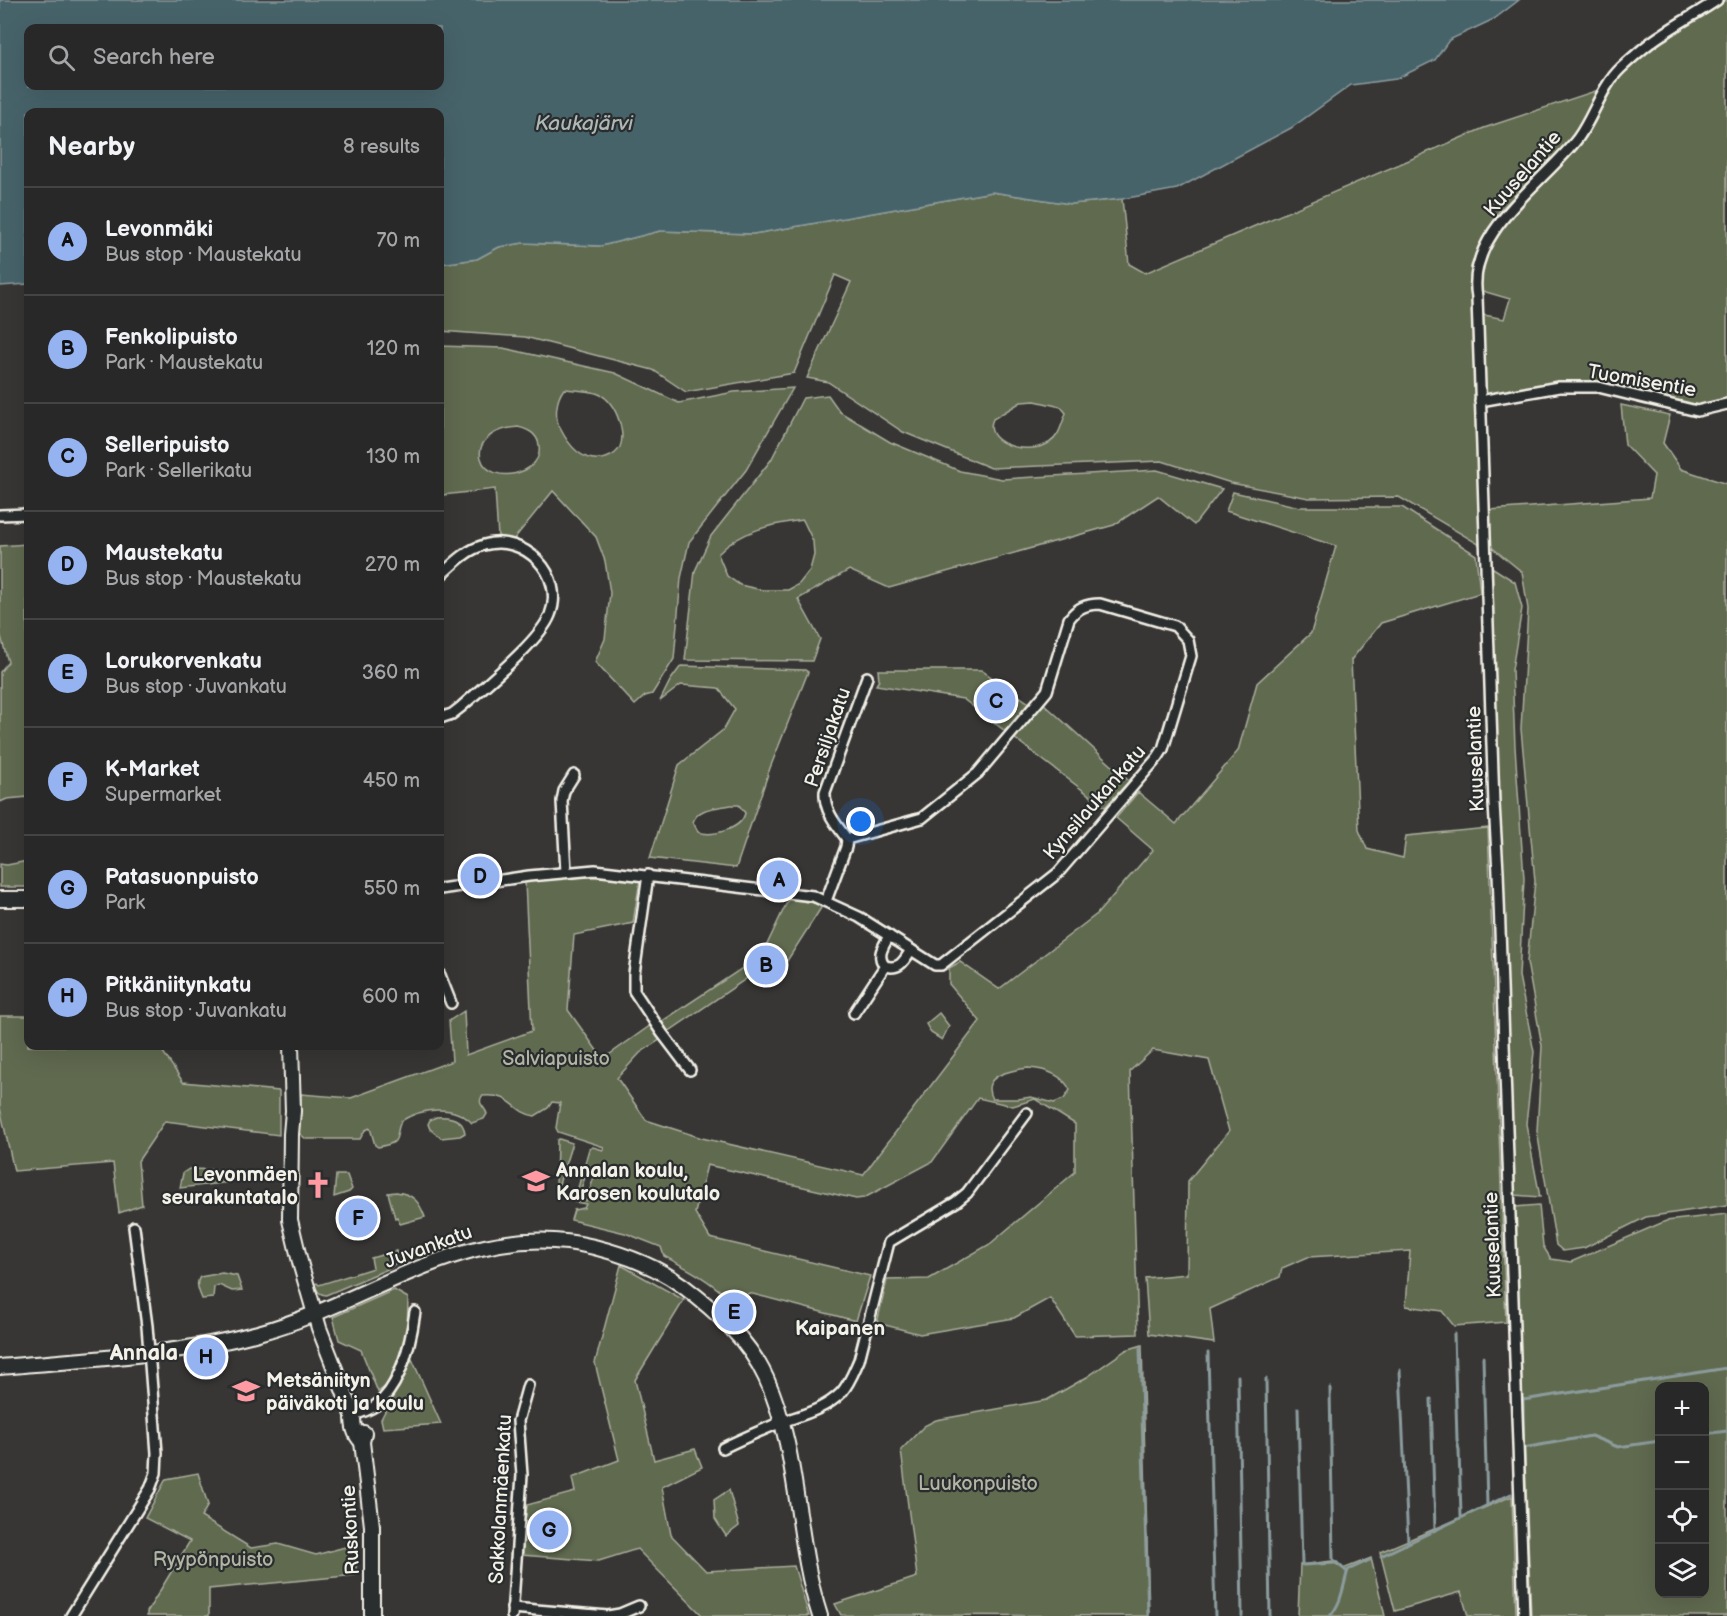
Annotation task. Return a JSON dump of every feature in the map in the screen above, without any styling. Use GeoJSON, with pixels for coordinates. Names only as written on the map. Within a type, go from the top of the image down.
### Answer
{"type":"FeatureCollection","features":[{"type":"Feature","properties":{"kind":"main road"},"geometry":{"type":"LineString","coordinates":[[0,899],[24,899]]}},
{"type":"Feature","properties":{"kind":"main road","name":"Ruskontie"},"geometry":{"type":"LineString","coordinates":[[291,1050],[293,1111],[290,1220],[315,1313],[353,1415],[363,1428],[362,1442],[372,1526],[372,1616]]}},
{"type":"Feature","properties":{"kind":"main road","name":"Juvankatu"},"geometry":{"type":"LineString","coordinates":[[0,1367],[149,1355],[225,1342],[292,1323],[449,1255],[497,1243],[562,1240],[617,1252],[656,1269],[704,1302],[725,1320],[766,1378],[781,1423],[811,1584],[820,1616]]}},
{"type":"Feature","properties":{"kind":"street","name":"Kuuselantie"},"geometry":{"type":"LineString","coordinates":[[1524,1616],[1475,285],[1478,263],[1501,220],[1563,157],[1579,136],[1609,82],[1619,70],[1663,34],[1717,0]]}},
{"type":"Feature","properties":{"kind":"street","name":"Tuomisentie"},"geometry":{"type":"LineString","coordinates":[[1480,401],[1559,387],[1598,387],[1697,411],[1727,404]]}},
{"type":"Feature","properties":{"kind":"street"},"geometry":{"type":"LineString","coordinates":[[0,515],[24,514]]}},
{"type":"Feature","properties":{"kind":"street"},"geometry":{"type":"LineString","coordinates":[[444,573],[472,549],[492,543],[512,543],[528,550],[542,564],[548,576],[552,597],[550,615],[532,641],[461,707],[444,717]]}},
{"type":"Feature","properties":{"kind":"street","name":"Kynsilaukankatu"},"geometry":{"type":"LineString","coordinates":[[847,839],[922,818],[978,773],[1047,692],[1069,619],[1075,611],[1091,604],[1100,604],[1175,626],[1188,640],[1191,656],[1163,749],[1058,873],[941,965],[935,965],[910,950]]}},
{"type":"Feature","properties":{"kind":"street","name":"Persiljakatu"},"geometry":{"type":"LineString","coordinates":[[847,839],[827,810],[824,800],[867,677]]}},
{"type":"Feature","properties":{"kind":"street"},"geometry":{"type":"LineString","coordinates":[[566,872],[562,801],[564,791],[574,775]]}},
{"type":"Feature","properties":{"kind":"street"},"geometry":{"type":"LineString","coordinates":[[826,901],[846,848],[847,839]]}},
{"type":"Feature","properties":{"kind":"street"},"geometry":{"type":"LineString","coordinates":[[444,888],[566,872],[609,870],[813,896],[859,917],[889,936],[910,950],[900,966],[885,966],[880,959],[880,953],[889,936]]}},
{"type":"Feature","properties":{"kind":"street"},"geometry":{"type":"LineString","coordinates":[[648,875],[634,974],[634,991],[690,1070]]}},
{"type":"Feature","properties":{"kind":"street"},"geometry":{"type":"LineString","coordinates":[[854,1013],[885,966]]}},
{"type":"Feature","properties":{"kind":"street"},"geometry":{"type":"LineString","coordinates":[[444,985],[451,1003]]}},
{"type":"Feature","properties":{"kind":"street"},"geometry":{"type":"LineString","coordinates":[[723,1448],[826,1405],[842,1392],[852,1378],[859,1360],[889,1242],[967,1193],[1027,1113]]}},
{"type":"Feature","properties":{"kind":"street"},"geometry":{"type":"LineString","coordinates":[[71,1616],[150,1489],[156,1473],[157,1453],[149,1355],[134,1227]]}},
{"type":"Feature","properties":{"kind":"street"},"geometry":{"type":"LineString","coordinates":[[353,1415],[376,1405],[392,1386],[410,1344],[415,1312]]}},
{"type":"Feature","properties":{"kind":"street","name":"Sakkolanmäenkatu"},"geometry":{"type":"LineString","coordinates":[[512,1612],[522,1475],[518,1420],[528,1385]]}},
{"type":"Feature","properties":{"kind":"street"},"geometry":{"type":"LineString","coordinates":[[512,1612],[608,1616],[639,1606]]}},
{"type":"Feature","properties":{"kind":"green space"},"geometry":{"type":"Polygon","coordinates":[[[1727,0],[1727,401],[1694,407],[1601,383],[1549,383],[1483,397],[1479,314],[1504,319],[1510,299],[1479,290],[1486,256],[1509,219],[1580,145],[1614,80],[1650,47],[1727,0]]]}},
{"type":"Feature","properties":{"kind":"green space"},"geometry":{"type":"Polygon","coordinates":[[[1601,89],[1568,144],[1499,211],[1471,266],[1480,545],[1399,497],[1309,498],[1231,483],[1162,461],[991,468],[903,432],[828,382],[807,378],[851,282],[835,275],[794,373],[686,392],[653,370],[525,337],[444,331],[444,263],[477,259],[499,247],[523,243],[601,246],[660,231],[753,234],[992,192],[1071,204],[1122,199],[1129,264],[1145,273],[1484,128],[1601,89]],[[1035,401],[1021,402],[993,419],[991,429],[995,437],[1014,447],[1039,447],[1049,443],[1057,435],[1066,413],[1061,407],[1035,401]]]}},
{"type":"Feature","properties":{"kind":"green space"},"geometry":{"type":"Polygon","coordinates":[[[444,346],[503,348],[615,373],[679,403],[734,392],[793,388],[746,470],[689,542],[681,578],[674,659],[652,694],[645,696],[635,705],[595,662],[605,639],[610,593],[605,561],[596,537],[553,491],[514,539],[498,537],[495,489],[444,495],[444,346]],[[564,389],[558,403],[558,424],[578,452],[591,458],[606,458],[620,447],[622,433],[620,424],[608,401],[596,393],[564,389]],[[518,427],[499,431],[487,439],[481,448],[481,458],[486,467],[496,473],[509,474],[530,467],[539,453],[539,443],[527,430],[518,427]]]}},
{"type":"Feature","properties":{"kind":"green space"},"geometry":{"type":"Polygon","coordinates":[[[828,395],[840,412],[890,442],[960,471],[1002,479],[1157,470],[1222,489],[1194,525],[1158,496],[1114,525],[889,588],[849,570],[798,599],[820,639],[812,661],[685,660],[695,571],[711,536],[771,460],[803,398],[828,395]],[[803,520],[746,534],[718,554],[727,576],[740,585],[762,590],[788,590],[799,584],[810,570],[814,555],[813,541],[803,520]]]}},
{"type":"Feature","properties":{"kind":"green space"},"geometry":{"type":"Polygon","coordinates":[[[1621,405],[1670,415],[1663,443],[1681,469],[1727,484],[1727,1205],[1646,1217],[1584,1248],[1563,1251],[1556,1245],[1537,1131],[1542,1046],[1527,962],[1535,881],[1521,729],[1528,609],[1522,572],[1490,546],[1489,510],[1650,498],[1654,475],[1625,445],[1621,405]]]}},
{"type":"Feature","properties":{"kind":"green space","name":"Salviapuisto"},"geometry":{"type":"Polygon","coordinates":[[[1233,492],[1300,507],[1402,507],[1476,555],[1480,593],[1381,623],[1351,660],[1359,830],[1367,849],[1403,858],[1406,836],[1488,828],[1506,1322],[1454,1326],[1442,1311],[1406,1306],[1410,1251],[1308,1257],[1282,1268],[1280,1277],[1210,1309],[1214,1343],[1149,1334],[1145,1278],[1187,1274],[1188,1181],[1229,1131],[1209,1060],[1153,1050],[1130,1071],[1138,1334],[1075,1336],[1050,1298],[1014,1318],[920,1334],[877,1323],[887,1280],[929,1279],[990,1244],[1075,1172],[1075,1124],[1035,1099],[1013,1106],[978,1098],[932,1162],[864,1198],[856,1199],[707,1165],[695,1213],[710,1238],[870,1276],[856,1321],[749,1293],[732,1305],[711,1284],[664,1256],[661,1247],[625,1233],[571,1220],[574,1210],[584,1208],[586,1204],[574,1202],[589,1149],[593,1147],[603,1150],[604,1147],[558,1132],[556,1128],[560,1103],[552,1102],[548,1108],[535,1116],[521,1111],[500,1097],[482,1096],[481,1104],[487,1114],[484,1119],[472,1123],[465,1117],[447,1111],[418,1113],[401,1121],[395,1141],[378,1147],[375,1145],[370,1128],[365,1130],[360,1139],[306,1139],[299,1133],[301,1094],[351,1098],[452,1061],[449,1021],[464,1011],[466,1055],[532,1031],[525,882],[582,877],[625,878],[640,880],[633,923],[574,935],[568,1010],[603,1059],[651,1025],[661,1039],[640,1053],[617,1078],[646,1120],[702,1138],[863,1175],[980,1021],[949,984],[949,968],[960,962],[999,989],[1097,914],[1153,850],[1116,818],[1138,792],[1176,824],[1238,751],[1257,683],[1311,633],[1336,546],[1226,511],[1233,492]],[[1028,1068],[1006,1072],[993,1079],[989,1091],[992,1099],[1031,1097],[1054,1103],[1064,1099],[1070,1090],[1058,1076],[1047,1071],[1028,1068]],[[588,1169],[578,1197],[586,1201],[596,1171],[588,1169]]]}},
{"type":"Feature","properties":{"kind":"green space"},"geometry":{"type":"Polygon","coordinates":[[[24,544],[24,797],[0,802],[0,672],[8,662],[0,633],[0,546],[24,544]]]}},
{"type":"Feature","properties":{"kind":"green space"},"geometry":{"type":"Polygon","coordinates":[[[1490,566],[1515,582],[1522,608],[1512,670],[1524,879],[1519,976],[1534,1052],[1526,1124],[1540,1197],[1514,1195],[1490,566]]]}},
{"type":"Feature","properties":{"kind":"green space"},"geometry":{"type":"Polygon","coordinates":[[[681,666],[805,670],[808,672],[770,768],[736,868],[650,858],[679,765],[723,730],[735,709],[718,688],[681,685],[660,701],[681,666]],[[739,805],[714,808],[699,813],[693,822],[698,832],[718,832],[733,827],[743,819],[745,813],[739,805]]]}},
{"type":"Feature","properties":{"kind":"green space"},"geometry":{"type":"Polygon","coordinates":[[[878,670],[981,670],[1029,703],[1005,731],[963,699],[876,685],[879,680],[878,670]]]}},
{"type":"Feature","properties":{"kind":"green space"},"geometry":{"type":"Polygon","coordinates":[[[1043,703],[1129,781],[1105,807],[1014,738],[1043,703]]]}},
{"type":"Feature","properties":{"kind":"green space"},"geometry":{"type":"Polygon","coordinates":[[[24,862],[24,887],[0,887],[0,864],[24,862]]]}},
{"type":"Feature","properties":{"kind":"green space"},"geometry":{"type":"Polygon","coordinates":[[[789,898],[819,904],[821,908],[778,975],[765,966],[668,1032],[661,1022],[762,955],[789,898]]]}},
{"type":"Feature","properties":{"kind":"green space"},"geometry":{"type":"Polygon","coordinates":[[[939,1013],[949,1026],[942,1040],[931,1033],[926,1024],[939,1013]]]}},
{"type":"Feature","properties":{"kind":"green space"},"geometry":{"type":"Polygon","coordinates":[[[0,1016],[24,1016],[24,1050],[162,1050],[183,1082],[279,1091],[279,1135],[165,1121],[138,1161],[142,1205],[119,1213],[113,1163],[14,1171],[0,1108],[0,1016]]]}},
{"type":"Feature","properties":{"kind":"green space"},"geometry":{"type":"Polygon","coordinates":[[[436,1117],[455,1119],[464,1128],[465,1133],[460,1136],[441,1138],[430,1129],[428,1124],[436,1117]]]}},
{"type":"Feature","properties":{"kind":"green space"},"geometry":{"type":"Polygon","coordinates":[[[557,1140],[572,1143],[556,1187],[557,1140]]]}},
{"type":"Feature","properties":{"kind":"green space"},"geometry":{"type":"Polygon","coordinates":[[[189,1169],[225,1170],[230,1182],[180,1188],[183,1173],[189,1169]]]}},
{"type":"Feature","properties":{"kind":"green space"},"geometry":{"type":"Polygon","coordinates":[[[336,1175],[347,1175],[352,1189],[334,1197],[336,1175]]]}},
{"type":"Feature","properties":{"kind":"green space"},"geometry":{"type":"Polygon","coordinates":[[[388,1193],[407,1194],[415,1199],[425,1217],[400,1224],[397,1217],[395,1218],[388,1193]]]}},
{"type":"Feature","properties":{"kind":"green space"},"geometry":{"type":"Polygon","coordinates":[[[1539,1205],[1543,1246],[1551,1259],[1571,1262],[1666,1221],[1727,1214],[1727,1616],[1531,1616],[1515,1207],[1539,1205]]]}},
{"type":"Feature","properties":{"kind":"green space"},"geometry":{"type":"Polygon","coordinates":[[[396,1251],[398,1261],[390,1268],[326,1295],[320,1293],[314,1284],[319,1285],[373,1268],[371,1258],[396,1251]]]}},
{"type":"Feature","properties":{"kind":"green space"},"geometry":{"type":"Polygon","coordinates":[[[621,1265],[684,1300],[635,1380],[654,1460],[695,1449],[702,1467],[662,1487],[671,1535],[706,1571],[794,1566],[809,1616],[703,1616],[637,1549],[599,1561],[521,1555],[527,1505],[575,1492],[572,1478],[619,1460],[595,1363],[621,1265]]]}},
{"type":"Feature","properties":{"kind":"green space"},"geometry":{"type":"Polygon","coordinates":[[[222,1273],[237,1276],[242,1290],[232,1291],[219,1285],[214,1287],[213,1298],[202,1299],[198,1285],[200,1277],[222,1273]]]}},
{"type":"Feature","properties":{"kind":"green space"},"geometry":{"type":"Polygon","coordinates":[[[394,1290],[408,1298],[407,1337],[387,1385],[378,1392],[361,1350],[339,1340],[333,1317],[394,1290]]]}},
{"type":"Feature","properties":{"kind":"green space","name":"Luukonpuisto"},"geometry":{"type":"Polygon","coordinates":[[[1142,1345],[1149,1616],[841,1615],[835,1604],[917,1577],[901,1450],[924,1426],[936,1420],[1047,1400],[1087,1377],[1126,1350],[1142,1345]]]}},
{"type":"Feature","properties":{"kind":"green space"},"geometry":{"type":"Polygon","coordinates":[[[412,1359],[441,1424],[383,1428],[381,1419],[412,1359]]]}},
{"type":"Feature","properties":{"kind":"green space","name":"Ryypönpuisto"},"geometry":{"type":"Polygon","coordinates":[[[198,1473],[208,1505],[201,1517],[251,1548],[278,1544],[316,1555],[356,1544],[356,1575],[209,1589],[209,1616],[147,1616],[147,1612],[190,1541],[145,1518],[166,1479],[198,1473]]]}},
{"type":"Feature","properties":{"kind":"green space"},"geometry":{"type":"Polygon","coordinates":[[[729,1490],[739,1526],[726,1536],[715,1519],[714,1500],[729,1490]]]}},
{"type":"Feature","properties":{"kind":"green space"},"geometry":{"type":"Polygon","coordinates":[[[1512,1496],[1516,1616],[1468,1616],[1461,1592],[1395,1611],[1380,1552],[1512,1496]]]}},
{"type":"Feature","properties":{"kind":"green space"},"geometry":{"type":"Polygon","coordinates":[[[1371,1558],[1385,1616],[1298,1616],[1300,1565],[1332,1561],[1343,1569],[1371,1558]]]}},
{"type":"Feature","properties":{"kind":"water","name":"Kaukajärvi"},"geometry":{"type":"Polygon","coordinates":[[[0,0],[1519,0],[1494,19],[1449,40],[1435,60],[1396,79],[1351,85],[1291,128],[1177,189],[1122,199],[1071,204],[992,192],[753,234],[660,231],[601,246],[523,243],[499,247],[477,259],[444,263],[444,108],[24,108],[24,284],[0,286],[0,0]]]}},
{"type":"Feature","properties":{"kind":"waterway"},"geometry":{"type":"LineString","coordinates":[[1454,1334],[1461,1516]]}},
{"type":"Feature","properties":{"kind":"waterway"},"geometry":{"type":"LineString","coordinates":[[1140,1348],[1148,1616]]}},
{"type":"Feature","properties":{"kind":"waterway"},"geometry":{"type":"LineString","coordinates":[[1208,1353],[1215,1616]]}},
{"type":"Feature","properties":{"kind":"waterway"},"geometry":{"type":"LineString","coordinates":[[1483,1357],[1487,1505]]}},
{"type":"Feature","properties":{"kind":"waterway"},"geometry":{"type":"LineString","coordinates":[[1524,1488],[1523,1400],[1727,1368]]}},
{"type":"Feature","properties":{"kind":"waterway"},"geometry":{"type":"LineString","coordinates":[[1400,1370],[1408,1542]]}},
{"type":"Feature","properties":{"kind":"waterway"},"geometry":{"type":"LineString","coordinates":[[1238,1376],[1242,1616]]}},
{"type":"Feature","properties":{"kind":"waterway"},"geometry":{"type":"LineString","coordinates":[[1266,1379],[1270,1616]]}},
{"type":"Feature","properties":{"kind":"waterway"},"geometry":{"type":"LineString","coordinates":[[1330,1388],[1333,1559],[1347,1572]]}},
{"type":"Feature","properties":{"kind":"waterway"},"geometry":{"type":"LineString","coordinates":[[1431,1399],[1435,1529]]}},
{"type":"Feature","properties":{"kind":"waterway"},"geometry":{"type":"LineString","coordinates":[[1298,1408],[1302,1564],[1336,1563]]}},
{"type":"Feature","properties":{"kind":"waterway"},"geometry":{"type":"LineString","coordinates":[[1709,1433],[1727,1431]]}},
{"type":"Feature","properties":{"kind":"waterway"},"geometry":{"type":"LineString","coordinates":[[1523,1448],[1591,1436],[1618,1447],[1655,1442]]}},
{"type":"Feature","properties":{"kind":"waterway"},"geometry":{"type":"LineString","coordinates":[[1381,1556],[1511,1494]]}},
{"type":"Feature","properties":{"kind":"waterway"},"geometry":{"type":"LineString","coordinates":[[1330,1616],[1340,1600],[1348,1570],[1370,1560]]}},
{"type":"Feature","properties":{"kind":"place","name":"Selleripuisto"},"geometry":{"type":"Point","coordinates":[996,701]}},
{"type":"Feature","properties":{"kind":"place","name":"Maustekatu"},"geometry":{"type":"Point","coordinates":[480,876]}},
{"type":"Feature","properties":{"kind":"place","name":"Levonmäki"},"geometry":{"type":"Point","coordinates":[779,880]}},
{"type":"Feature","properties":{"kind":"place","name":"Fenkolipuisto"},"geometry":{"type":"Point","coordinates":[766,965]}},
{"type":"Feature","properties":{"kind":"place","name":"Annalan koulu, Karosen koulutalo"},"geometry":{"type":"Point","coordinates":[536,1181]}},
{"type":"Feature","properties":{"kind":"place","name":"Levonmäen seurakuntatalo"},"geometry":{"type":"Point","coordinates":[318,1185]}},
{"type":"Feature","properties":{"kind":"place","name":"K-Market"},"geometry":{"type":"Point","coordinates":[358,1218]}},
{"type":"Feature","properties":{"kind":"place","name":"Lorukorvenkatu"},"geometry":{"type":"Point","coordinates":[734,1312]}},
{"type":"Feature","properties":{"kind":"place","name":"Pitkäniitynkatu"},"geometry":{"type":"Point","coordinates":[206,1357]}},
{"type":"Feature","properties":{"kind":"place","name":"Metsäniityn päiväkoti ja koulu"},"geometry":{"type":"Point","coordinates":[246,1391]}},
{"type":"Feature","properties":{"kind":"place","name":"Patasuonpuisto"},"geometry":{"type":"Point","coordinates":[549,1530]}},
{"type":"Feature","properties":{"kind":"district","name":"Kaipanen"},"geometry":{"type":"Point","coordinates":[840,1328]}},
{"type":"Feature","properties":{"kind":"district","name":"Annala"},"geometry":{"type":"Point","coordinates":[144,1352]}}]}
